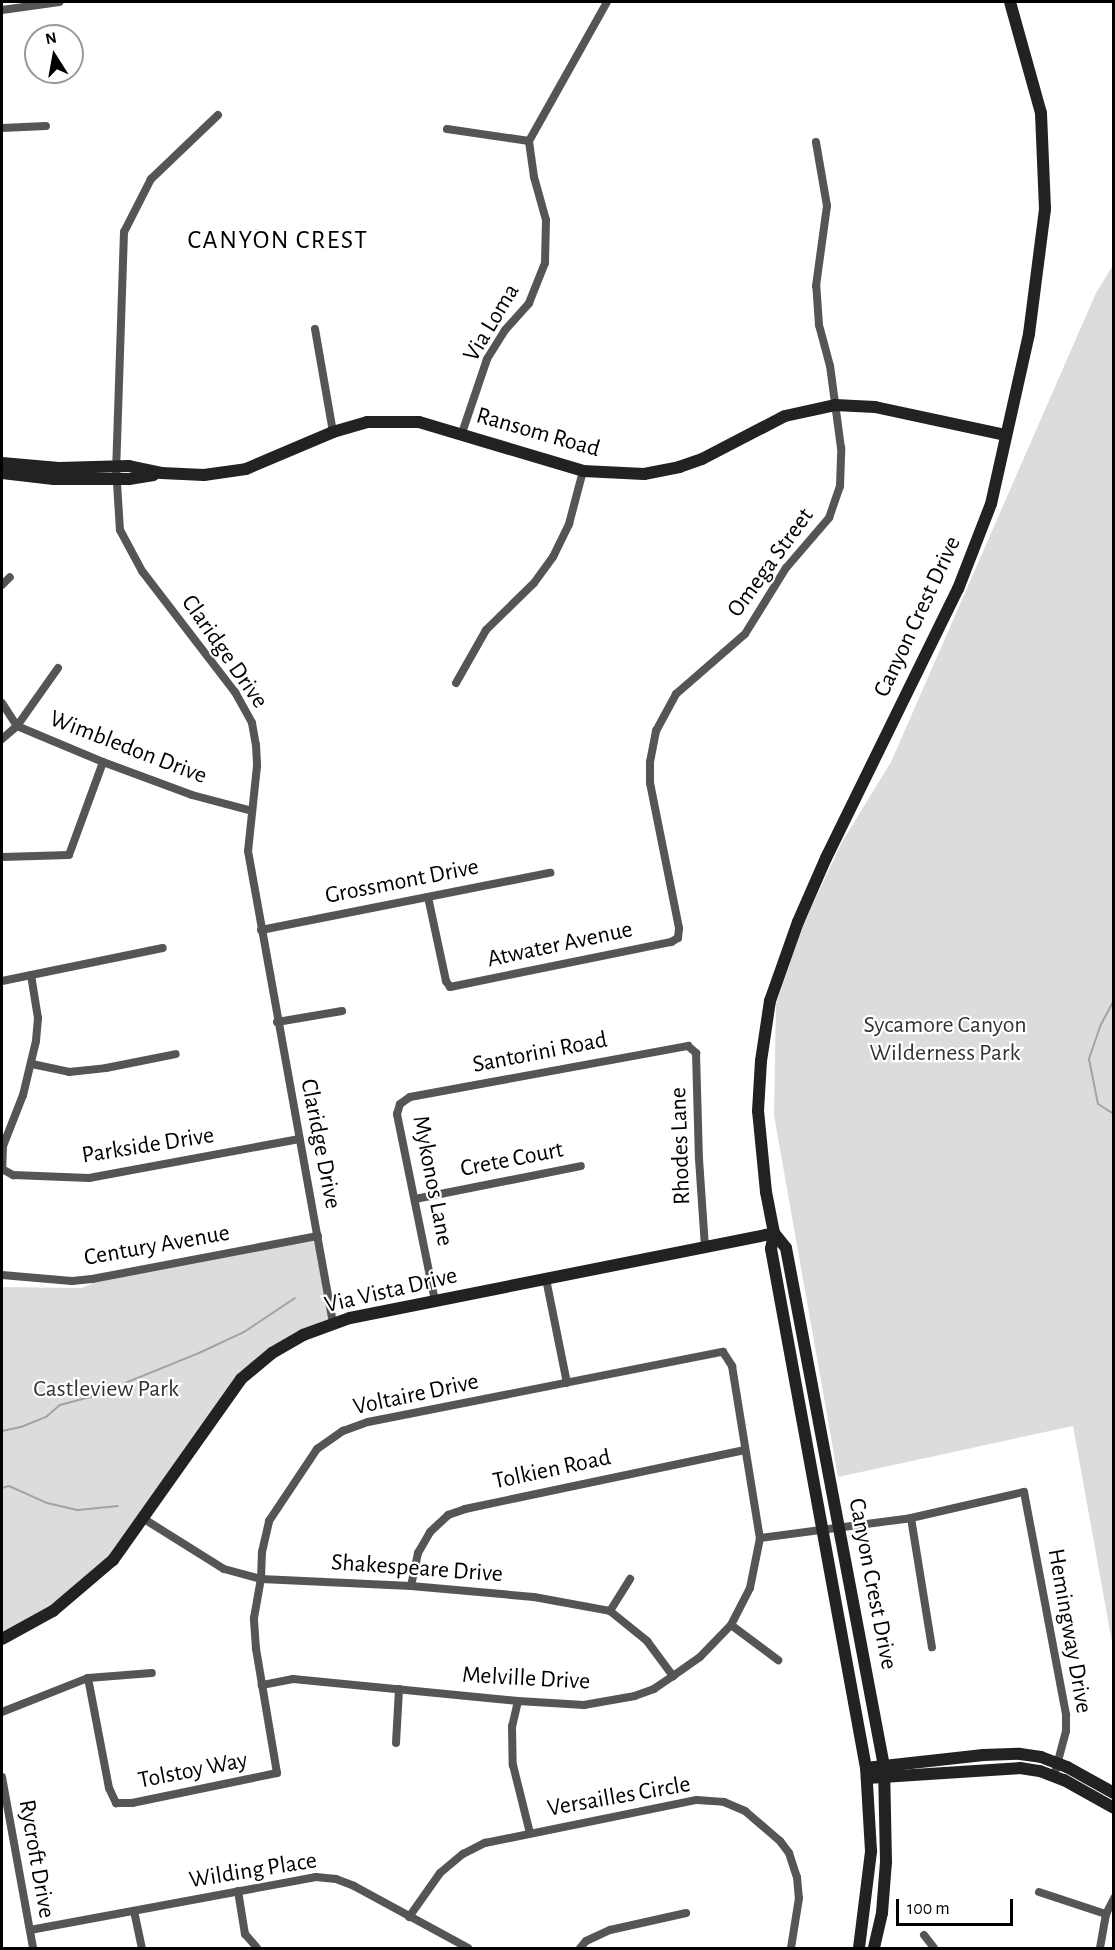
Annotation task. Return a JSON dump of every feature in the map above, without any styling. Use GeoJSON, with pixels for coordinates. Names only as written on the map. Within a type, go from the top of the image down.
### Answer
{"type":"FeatureCollection","features":[{"type":"Feature","properties":{"kind":"main road","name":"Canyon Crest Drive"},"geometry":{"type":"LineString","coordinates":[[859,1948],[871,1851],[867,1773],[771,1249],[774,1233],[766,1192],[758,1111],[761,1061],[770,1001],[798,922],[826,858],[958,589],[991,504],[1029,334],[1045,209],[1041,113],[1010,2]]}},
{"type":"Feature","properties":{"kind":"main road","name":"Ransom Road"},"geometry":{"type":"LineString","coordinates":[[2,463],[116,473],[129,479],[161,473],[204,475],[246,469],[333,432],[367,422],[419,422],[462,432],[583,471],[633,475],[679,467],[714,454],[785,416],[835,405],[875,407],[1006,435]]}},
{"type":"Feature","properties":{"kind":"main road","name":"Ransom Road"},"geometry":{"type":"LineString","coordinates":[[2,473],[54,479],[116,473]]}},
{"type":"Feature","properties":{"kind":"main road","name":"Canyon Crest Drive"},"geometry":{"type":"LineString","coordinates":[[774,1233],[786,1248],[841,1529],[884,1772],[886,1862],[882,1913],[874,1948]]}},
{"type":"Feature","properties":{"kind":"main road","name":"Via Vista Drive"},"geometry":{"type":"LineString","coordinates":[[2,1639],[53,1611],[113,1560],[241,1379],[272,1353],[303,1335],[333,1323],[774,1233]]}},
{"type":"Feature","properties":{"kind":"main road"},"geometry":{"type":"LineString","coordinates":[[867,1773],[1004,1767],[1040,1771],[1067,1767],[1113,1793]]}},
{"type":"Feature","properties":{"kind":"main road"},"geometry":{"type":"LineString","coordinates":[[1055,1770],[1113,1808]]}},
{"type":"Feature","properties":{"kind":"street"},"geometry":{"type":"LineString","coordinates":[[2,10],[59,2]]}},
{"type":"Feature","properties":{"kind":"street"},"geometry":{"type":"LineString","coordinates":[[447,129],[529,141],[607,2]]}},
{"type":"Feature","properties":{"kind":"street","name":"Claridge Drive"},"geometry":{"type":"LineString","coordinates":[[218,114],[151,179],[124,232],[116,473],[120,530],[142,572],[235,692],[252,723],[257,756],[248,851],[333,1323]]}},
{"type":"Feature","properties":{"kind":"street"},"geometry":{"type":"LineString","coordinates":[[2,128],[46,126]]}},
{"type":"Feature","properties":{"kind":"street","name":"Via Loma"},"geometry":{"type":"LineString","coordinates":[[462,432],[487,359],[505,330],[529,303],[542,274],[546,220],[534,177],[529,141]]}},
{"type":"Feature","properties":{"kind":"street","name":"Omega Street"},"geometry":{"type":"LineString","coordinates":[[678,938],[679,928],[650,783],[650,762],[654,737],[676,694],[741,639],[781,575],[830,518],[842,475],[830,366],[819,325],[816,286],[827,206],[816,141]]}},
{"type":"Feature","properties":{"kind":"street"},"geometry":{"type":"LineString","coordinates":[[315,329],[333,432]]}},
{"type":"Feature","properties":{"kind":"street"},"geometry":{"type":"LineString","coordinates":[[456,683],[486,630],[534,583],[553,556],[569,524],[583,471]]}},
{"type":"Feature","properties":{"kind":"street"},"geometry":{"type":"LineString","coordinates":[[2,585],[10,577]]}},
{"type":"Feature","properties":{"kind":"street"},"geometry":{"type":"LineString","coordinates":[[2,739],[17,726],[58,668]]}},
{"type":"Feature","properties":{"kind":"street","name":"Wimbledon Drive"},"geometry":{"type":"LineString","coordinates":[[2,703],[17,726],[103,762],[192,795],[252,811]]}},
{"type":"Feature","properties":{"kind":"street"},"geometry":{"type":"LineString","coordinates":[[2,857],[69,855],[103,762]]}},
{"type":"Feature","properties":{"kind":"street","name":"Grossmont Drive"},"geometry":{"type":"LineString","coordinates":[[261,930],[550,873]]}},
{"type":"Feature","properties":{"kind":"street","name":"Atwater Avenue"},"geometry":{"type":"LineString","coordinates":[[428,897],[448,986],[648,947],[678,938]]}},
{"type":"Feature","properties":{"kind":"street"},"geometry":{"type":"LineString","coordinates":[[2,981],[163,948]]}},
{"type":"Feature","properties":{"kind":"street"},"geometry":{"type":"LineString","coordinates":[[2,1169],[3,1146],[32,1064],[38,1018],[31,975]]}},
{"type":"Feature","properties":{"kind":"street"},"geometry":{"type":"LineString","coordinates":[[277,1022],[342,1011]]}},
{"type":"Feature","properties":{"kind":"street","name":"Santorini Road"},"geometry":{"type":"LineString","coordinates":[[400,1104],[410,1097],[688,1046]]}},
{"type":"Feature","properties":{"kind":"street","name":"Rhodes Lane"},"geometry":{"type":"LineString","coordinates":[[688,1046],[696,1053],[697,1062],[699,1159],[705,1248]]}},
{"type":"Feature","properties":{"kind":"street"},"geometry":{"type":"LineString","coordinates":[[32,1064],[69,1072],[176,1054]]}},
{"type":"Feature","properties":{"kind":"street","name":"Mykonos Lane"},"geometry":{"type":"LineString","coordinates":[[400,1104],[397,1114],[435,1301]]}},
{"type":"Feature","properties":{"kind":"street","name":"Parkside Drive"},"geometry":{"type":"LineString","coordinates":[[2,1169],[13,1175],[89,1178],[299,1139]]}},
{"type":"Feature","properties":{"kind":"street","name":"Crete Court"},"geometry":{"type":"LineString","coordinates":[[415,1200],[581,1166]]}},
{"type":"Feature","properties":{"kind":"street","name":"Century Avenue"},"geometry":{"type":"LineString","coordinates":[[2,1275],[72,1281],[92,1279],[318,1236]]}},
{"type":"Feature","properties":{"kind":"street"},"geometry":{"type":"LineString","coordinates":[[546,1279],[567,1383]]}},
{"type":"Feature","properties":{"kind":"street","name":"Voltaire Drive"},"geometry":{"type":"LineString","coordinates":[[277,1773],[255,1649],[254,1618],[261,1579],[262,1552],[269,1521],[316,1449],[344,1431],[368,1422],[723,1352]]}},
{"type":"Feature","properties":{"kind":"street","name":"Melville Drive"},"geometry":{"type":"LineString","coordinates":[[262,1685],[293,1679],[518,1701],[584,1705],[611,1701],[654,1689],[700,1657],[731,1625],[750,1588],[760,1538],[732,1366],[723,1352]]}},
{"type":"Feature","properties":{"kind":"street","name":"Tolkien Road"},"geometry":{"type":"LineString","coordinates":[[411,1586],[418,1553],[430,1532],[448,1515],[465,1509],[745,1450]]}},
{"type":"Feature","properties":{"kind":"street","name":"Hemingway Drive"},"geometry":{"type":"LineString","coordinates":[[911,1518],[1024,1492],[1066,1715],[1066,1731],[1055,1770]]}},
{"type":"Feature","properties":{"kind":"street"},"geometry":{"type":"LineString","coordinates":[[760,1538],[824,1532],[911,1518],[932,1647]]}},
{"type":"Feature","properties":{"kind":"street","name":"Shakespeare Drive"},"geometry":{"type":"LineString","coordinates":[[144,1519],[224,1569],[261,1579],[411,1586],[544,1599],[610,1611],[647,1641],[673,1676]]}},
{"type":"Feature","properties":{"kind":"street"},"geometry":{"type":"LineString","coordinates":[[610,1611],[630,1579]]}},
{"type":"Feature","properties":{"kind":"street"},"geometry":{"type":"LineString","coordinates":[[731,1625],[778,1660]]}},
{"type":"Feature","properties":{"kind":"street"},"geometry":{"type":"LineString","coordinates":[[2,1712],[88,1678],[152,1672]]}},
{"type":"Feature","properties":{"kind":"street","name":"Tolstoy Way"},"geometry":{"type":"LineString","coordinates":[[88,1678],[109,1788],[116,1803],[132,1803],[277,1773]]}},
{"type":"Feature","properties":{"kind":"street"},"geometry":{"type":"LineString","coordinates":[[396,1743],[399,1689]]}},
{"type":"Feature","properties":{"kind":"street"},"geometry":{"type":"LineString","coordinates":[[518,1701],[512,1726],[513,1765],[530,1833]]}},
{"type":"Feature","properties":{"kind":"street","name":"Rycroft Drive"},"geometry":{"type":"LineString","coordinates":[[2,1777],[33,1948]]}},
{"type":"Feature","properties":{"kind":"street","name":"Versailles Circle"},"geometry":{"type":"LineString","coordinates":[[409,1917],[440,1873],[463,1854],[485,1843],[697,1800],[724,1802],[745,1811],[780,1841],[789,1853],[797,1877],[799,1898],[791,1948]]}},
{"type":"Feature","properties":{"kind":"street","name":"Wilding Place"},"geometry":{"type":"LineString","coordinates":[[30,1930],[316,1877],[336,1879],[468,1948]]}},
{"type":"Feature","properties":{"kind":"street"},"geometry":{"type":"LineString","coordinates":[[238,1891],[245,1934],[257,1948]]}},
{"type":"Feature","properties":{"kind":"street"},"geometry":{"type":"LineString","coordinates":[[1039,1892],[1106,1914]]}},
{"type":"Feature","properties":{"kind":"street"},"geometry":{"type":"LineString","coordinates":[[1100,1948],[1106,1914],[1113,1898]]}},
{"type":"Feature","properties":{"kind":"street"},"geometry":{"type":"LineString","coordinates":[[134,1911],[142,1948]]}},
{"type":"Feature","properties":{"kind":"street"},"geometry":{"type":"LineString","coordinates":[[580,1948],[586,1941],[610,1930],[686,1913]]}},
{"type":"Feature","properties":{"kind":"street"},"geometry":{"type":"LineString","coordinates":[[924,1935],[934,1948]]}},
{"type":"Feature","properties":{"kind":"green space","name":"Sycamore Canyon Wilderness Park"},"geometry":{"type":"Polygon","coordinates":[[[1113,265],[1113,1648],[1073,1426],[838,1477],[774,1115],[776,1004],[804,923],[842,842],[891,762],[1096,293],[1113,265]]]}},
{"type":"Feature","properties":{"kind":"green space","name":"Castleview Park"},"geometry":{"type":"Polygon","coordinates":[[[320,1234],[338,1321],[253,1369],[151,1507],[74,1597],[2,1637],[2,1287],[82,1288],[115,1273],[320,1234]]]}},
{"type":"Feature","properties":{"kind":"waterway"},"geometry":{"type":"LineString","coordinates":[[1114,1000],[1101,1024],[1089,1059],[1098,1104],[1114,1114]]}},
{"type":"Feature","properties":{"kind":"waterway"},"geometry":{"type":"LineString","coordinates":[[2,1431],[21,1427],[46,1417],[60,1405],[93,1396],[199,1353],[244,1332],[295,1298]]}},
{"type":"Feature","properties":{"kind":"waterway"},"geometry":{"type":"LineString","coordinates":[[2,1488],[9,1486],[47,1503],[78,1510],[118,1506]]}},
{"type":"Feature","properties":{"kind":"district","name":"CANYON CREST"},"geometry":{"type":"Point","coordinates":[278,241]}}]}
